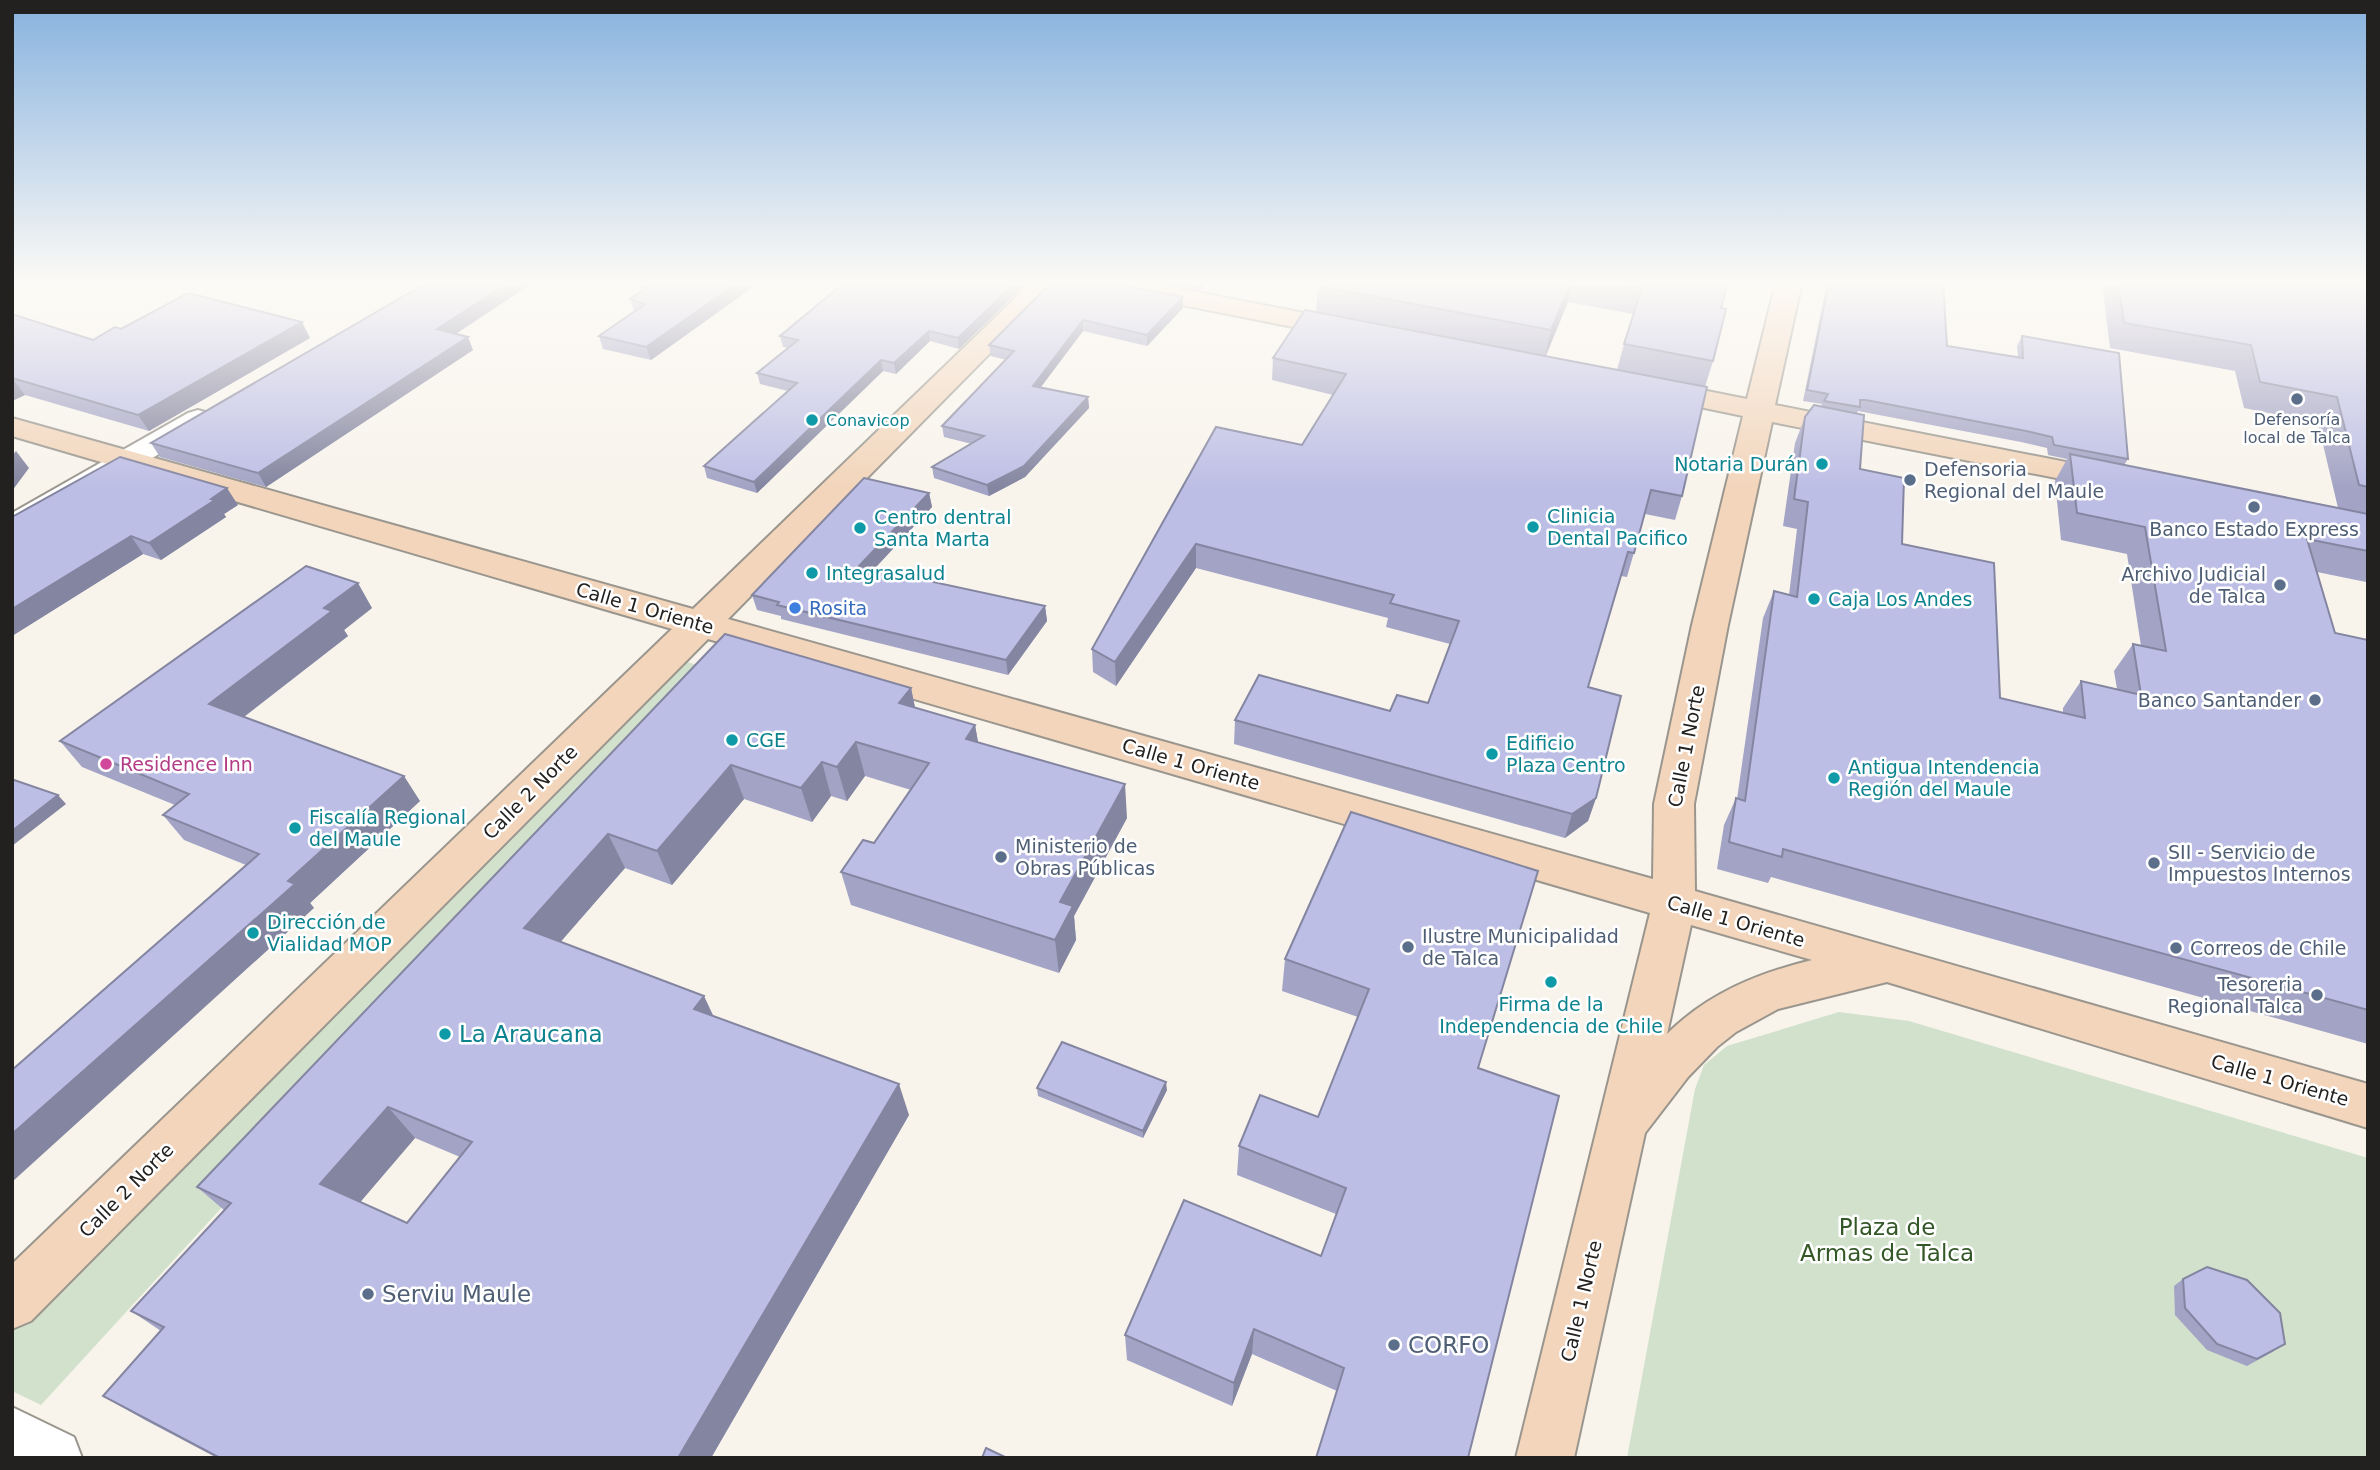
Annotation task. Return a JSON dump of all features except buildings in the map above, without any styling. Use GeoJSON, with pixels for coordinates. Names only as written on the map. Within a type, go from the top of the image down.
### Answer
{"type":"FeatureCollection","features":[{"type":"Feature","properties":{"kind":"main road","name":"Calle 2 Norte"},"geometry":{"type":"LineString","coordinates":[[12,1302],[977,351]]}},
{"type":"Feature","properties":{"kind":"main road","name":"Calle 1 Norte"},"geometry":{"type":"LineString","coordinates":[[1545,1458],[1674,903],[1674,803],[1773,351]]}},
{"type":"Feature","properties":{"kind":"main road"},"geometry":{"type":"LineString","coordinates":[[1623,383],[2140,485]]}},
{"type":"Feature","properties":{"kind":"main road","name":"Calle 1 Oriente"},"geometry":{"type":"LineString","coordinates":[[12,427],[1889,964],[2368,1106]]}},
{"type":"Feature","properties":{"kind":"main road"},"geometry":{"type":"LineString","coordinates":[[1622,1126],[1663,1071],[1701,1032],[1750,1000],[1816,977],[1889,964]]}},
{"type":"Feature","properties":{"kind":"street"},"geometry":{"type":"LineString","coordinates":[[12,527],[221,405]]}},
{"type":"Feature","properties":{"kind":"street"},"geometry":{"type":"LineString","coordinates":[[12,1436],[53,1458]]}},
{"type":"Feature","properties":{"kind":"green space"},"geometry":{"type":"Polygon","coordinates":[[[682,660],[713,671],[41,1405],[12,1391],[12,1326],[682,660]]]}},
{"type":"Feature","properties":{"kind":"green space","name":"Plaza de Armas de Talca"},"geometry":{"type":"Polygon","coordinates":[[[1839,1012],[1909,1021],[2368,1158],[2368,1458],[1627,1458],[1695,1089],[1704,1065],[1727,1046],[1839,1012]]]}},
{"type":"Feature","properties":{"kind":"place","name":"Defensoría local de Talca"},"geometry":{"type":"Point","coordinates":[2297,399]}},
{"type":"Feature","properties":{"kind":"place","name":"Conavicop"},"geometry":{"type":"Point","coordinates":[812,420]}},
{"type":"Feature","properties":{"kind":"place","name":"Notaria Durán"},"geometry":{"type":"Point","coordinates":[1822,464]}},
{"type":"Feature","properties":{"kind":"place","name":"Defensoria Regional del Maule"},"geometry":{"type":"Point","coordinates":[1910,480]}},
{"type":"Feature","properties":{"kind":"place","name":"Banco Estado Express"},"geometry":{"type":"Point","coordinates":[2254,507]}},
{"type":"Feature","properties":{"kind":"place","name":"Clinicia Dental Pacifico"},"geometry":{"type":"Point","coordinates":[1533,527]}},
{"type":"Feature","properties":{"kind":"place","name":"Centro dentral Santa Marta"},"geometry":{"type":"Point","coordinates":[860,528]}},
{"type":"Feature","properties":{"kind":"place","name":"Integrasalud"},"geometry":{"type":"Point","coordinates":[812,573]}},
{"type":"Feature","properties":{"kind":"place","name":"Archivo Judicial de Talca"},"geometry":{"type":"Point","coordinates":[2280,585]}},
{"type":"Feature","properties":{"kind":"place","name":"Caja Los Andes"},"geometry":{"type":"Point","coordinates":[1814,599]}},
{"type":"Feature","properties":{"kind":"place","name":"Rosita"},"geometry":{"type":"Point","coordinates":[795,608]}},
{"type":"Feature","properties":{"kind":"place","name":"Banco Santander"},"geometry":{"type":"Point","coordinates":[2315,700]}},
{"type":"Feature","properties":{"kind":"place","name":"CGE"},"geometry":{"type":"Point","coordinates":[732,740]}},
{"type":"Feature","properties":{"kind":"place","name":"Edificio Plaza Centro"},"geometry":{"type":"Point","coordinates":[1492,754]}},
{"type":"Feature","properties":{"kind":"place","name":"Residence Inn"},"geometry":{"type":"Point","coordinates":[106,764]}},
{"type":"Feature","properties":{"kind":"place","name":"Antigua Intendencia Región del Maule"},"geometry":{"type":"Point","coordinates":[1834,778]}},
{"type":"Feature","properties":{"kind":"place","name":"Fiscalía Regional del Maule"},"geometry":{"type":"Point","coordinates":[295,828]}},
{"type":"Feature","properties":{"kind":"place","name":"Ministerio de Obras Públicas"},"geometry":{"type":"Point","coordinates":[1001,857]}},
{"type":"Feature","properties":{"kind":"place","name":"SII - Servicio de Impuestos Internos"},"geometry":{"type":"Point","coordinates":[2154,863]}},
{"type":"Feature","properties":{"kind":"place","name":"Dirección de Vialidad MOP"},"geometry":{"type":"Point","coordinates":[253,933]}},
{"type":"Feature","properties":{"kind":"place","name":"Ilustre Municipalidad de Talca"},"geometry":{"type":"Point","coordinates":[1408,947]}},
{"type":"Feature","properties":{"kind":"place","name":"Correos de Chile"},"geometry":{"type":"Point","coordinates":[2176,948]}},
{"type":"Feature","properties":{"kind":"place","name":"Firma de la Independencia de Chile"},"geometry":{"type":"Point","coordinates":[1551,982]}},
{"type":"Feature","properties":{"kind":"place","name":"Tesoreria Regional Talca"},"geometry":{"type":"Point","coordinates":[2317,995]}},
{"type":"Feature","properties":{"kind":"place","name":"La Araucana"},"geometry":{"type":"Point","coordinates":[445,1034]}},
{"type":"Feature","properties":{"kind":"place","name":"Serviu Maule"},"geometry":{"type":"Point","coordinates":[368,1294]}},
{"type":"Feature","properties":{"kind":"place","name":"CORFO"},"geometry":{"type":"Point","coordinates":[1394,1345]}}]}
